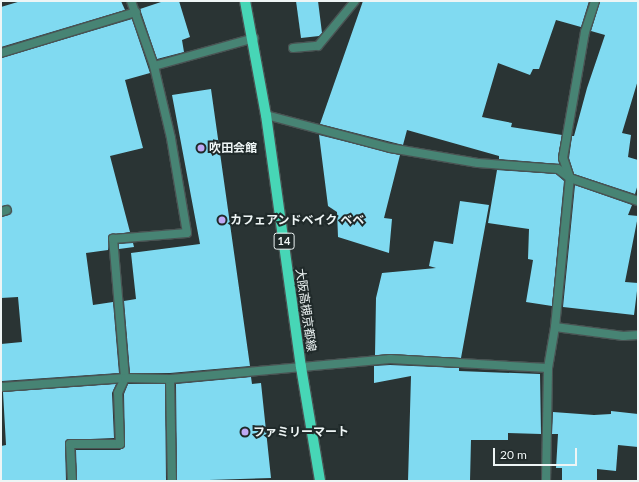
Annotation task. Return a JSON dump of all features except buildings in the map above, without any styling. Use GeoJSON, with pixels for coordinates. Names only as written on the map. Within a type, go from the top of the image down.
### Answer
{"type":"FeatureCollection","features":[{"type":"Feature","properties":{"kind":"main road","name":"大阪高槻京都線"},"geometry":{"type":"LineString","coordinates":[[245,1],[254,38],[301,367],[320,481]]}},
{"type":"Feature","properties":{"kind":"street"},"geometry":{"type":"LineString","coordinates":[[72,481],[70,444],[120,444],[118,393],[125,378],[113,239],[187,233],[171,138],[154,66],[131,1]]}},
{"type":"Feature","properties":{"kind":"street"},"geometry":{"type":"LineString","coordinates":[[293,48],[318,46],[355,1]]}},
{"type":"Feature","properties":{"kind":"street"},"geometry":{"type":"LineString","coordinates":[[546,481],[548,368],[555,327],[570,178],[564,158],[585,32],[595,1]]}},
{"type":"Feature","properties":{"kind":"street"},"geometry":{"type":"LineString","coordinates":[[1,53],[136,12]]}},
{"type":"Feature","properties":{"kind":"street"},"geometry":{"type":"LineString","coordinates":[[154,66],[254,38]]}},
{"type":"Feature","properties":{"kind":"street"},"geometry":{"type":"LineString","coordinates":[[266,115],[390,148],[478,163],[558,169],[570,178],[638,201]]}},
{"type":"Feature","properties":{"kind":"street"},"geometry":{"type":"LineString","coordinates":[[555,327],[623,336],[638,335]]}},
{"type":"Feature","properties":{"kind":"street"},"geometry":{"type":"LineString","coordinates":[[1,387],[125,378],[170,379],[390,359],[548,368]]}},
{"type":"Feature","properties":{"kind":"street"},"geometry":{"type":"LineString","coordinates":[[170,379],[172,481]]}},
{"type":"Feature","properties":{"kind":"place","name":"吹田会館"},"geometry":{"type":"Point","coordinates":[201,148]}},
{"type":"Feature","properties":{"kind":"place","name":"カフェアンドベイク ベベ"},"geometry":{"type":"Point","coordinates":[222,220]}},
{"type":"Feature","properties":{"kind":"place","name":"ファミリーマート"},"geometry":{"type":"Point","coordinates":[245,432]}}]}
